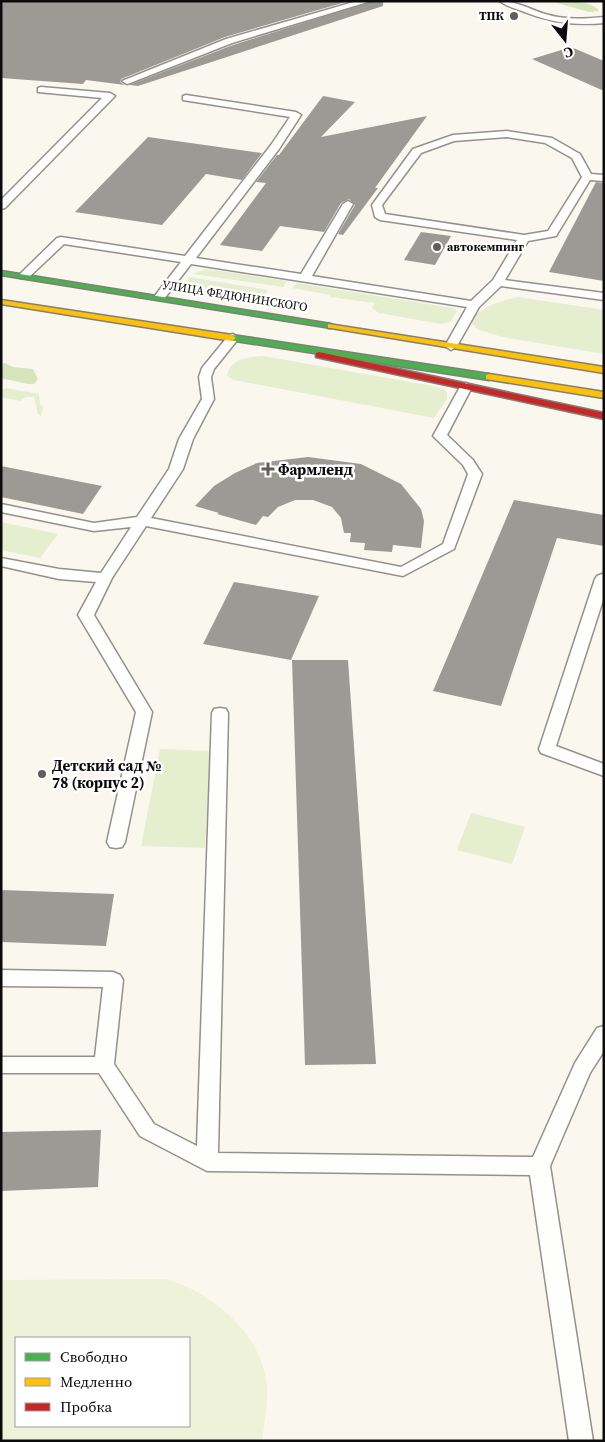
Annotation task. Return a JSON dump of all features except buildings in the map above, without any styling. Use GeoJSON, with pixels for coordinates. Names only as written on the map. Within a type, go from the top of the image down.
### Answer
{"type":"FeatureCollection","features":[{"type":"Feature","properties":{"kind":"main road","name":"УЛИЦА ФЕДЮНИНСКОГО"},"geometry":{"type":"LineString","coordinates":[[1,273],[160,297],[463,348]]}},
{"type":"Feature","properties":{"kind":"main road"},"geometry":{"type":"LineString","coordinates":[[1,302],[604,395]]}},
{"type":"Feature","properties":{"kind":"main road"},"geometry":{"type":"LineString","coordinates":[[269,344],[604,416]]}},
{"type":"Feature","properties":{"kind":"main road"},"geometry":{"type":"LineString","coordinates":[[463,348],[604,360]]}},
{"type":"Feature","properties":{"kind":"main road"},"geometry":{"type":"LineString","coordinates":[[463,348],[604,370]]}},
{"type":"Feature","properties":{"kind":"lane"},"geometry":{"type":"LineString","coordinates":[[127,82],[230,41],[367,1]]}},
{"type":"Feature","properties":{"kind":"lane"},"geometry":{"type":"LineString","coordinates":[[504,1],[554,21],[572,23],[604,20]]}},
{"type":"Feature","properties":{"kind":"lane"},"geometry":{"type":"LineString","coordinates":[[1,206],[110,96],[42,90]]}},
{"type":"Feature","properties":{"kind":"lane"},"geometry":{"type":"LineString","coordinates":[[160,297],[275,147],[296,115],[186,98]]}},
{"type":"Feature","properties":{"kind":"lane"},"geometry":{"type":"LineString","coordinates":[[507,134],[548,140],[576,156],[587,177],[552,234],[524,238],[380,217],[377,206],[417,151],[452,138],[507,134]]}},
{"type":"Feature","properties":{"kind":"lane"},"geometry":{"type":"LineString","coordinates":[[587,177],[604,178]]}},
{"type":"Feature","properties":{"kind":"lane"},"geometry":{"type":"LineString","coordinates":[[305,278],[348,204]]}},
{"type":"Feature","properties":{"kind":"lane"},"geometry":{"type":"LineString","coordinates":[[451,346],[474,304],[498,282],[524,238]]}},
{"type":"Feature","properties":{"kind":"lane"},"geometry":{"type":"LineString","coordinates":[[24,276],[61,240],[474,304]]}},
{"type":"Feature","properties":{"kind":"lane"},"geometry":{"type":"LineString","coordinates":[[498,282],[604,297]]}},
{"type":"Feature","properties":{"kind":"lane"},"geometry":{"type":"LineString","coordinates":[[116,842],[144,712],[86,615],[105,578],[176,469],[186,439],[208,399],[205,376],[208,368],[232,338]]}},
{"type":"Feature","properties":{"kind":"lane"},"geometry":{"type":"LineString","coordinates":[[1,508],[94,527],[143,521],[403,572],[449,546],[476,474],[468,462],[440,436],[466,387]]}},
{"type":"Feature","properties":{"kind":"lane"},"geometry":{"type":"LineString","coordinates":[[1,562],[59,574],[105,578]]}},
{"type":"Feature","properties":{"kind":"lane"},"geometry":{"type":"LineString","coordinates":[[604,580],[602,579],[547,748],[604,770]]}},
{"type":"Feature","properties":{"kind":"lane"},"geometry":{"type":"LineString","coordinates":[[207,1162],[220,713]]}},
{"type":"Feature","properties":{"kind":"lane"},"geometry":{"type":"LineString","coordinates":[[1,978],[113,980],[104,1065],[148,1130],[207,1162],[539,1166]]}},
{"type":"Feature","properties":{"kind":"lane"},"geometry":{"type":"LineString","coordinates":[[582,1441],[539,1166],[582,1068],[604,1034]]}},
{"type":"Feature","properties":{"kind":"lane"},"geometry":{"type":"LineString","coordinates":[[1,1065],[104,1065]]}},
{"type":"Feature","properties":{"kind":"green space"},"geometry":{"type":"Polygon","coordinates":[[[550,1],[585,3],[596,7],[599,11],[589,12],[550,1]]]}},
{"type":"Feature","properties":{"kind":"green space"},"geometry":{"type":"Polygon","coordinates":[[[206,269],[287,281],[283,287],[193,274],[206,269]]]}},
{"type":"Feature","properties":{"kind":"green space"},"geometry":{"type":"Polygon","coordinates":[[[189,277],[268,290],[263,296],[193,286],[187,282],[189,277]]]}},
{"type":"Feature","properties":{"kind":"green space"},"geometry":{"type":"Polygon","coordinates":[[[297,283],[453,308],[457,311],[450,322],[441,324],[379,313],[372,308],[375,303],[330,297],[331,295],[292,288],[297,283]]]}},
{"type":"Feature","properties":{"kind":"green space"},"geometry":{"type":"Polygon","coordinates":[[[518,297],[604,310],[604,354],[502,337],[477,329],[472,323],[472,318],[482,310],[499,302],[518,297]]]}},
{"type":"Feature","properties":{"kind":"green space"},"geometry":{"type":"Polygon","coordinates":[[[263,356],[433,386],[444,389],[447,393],[447,399],[434,418],[234,380],[227,376],[232,365],[236,362],[246,358],[263,356]]]}},
{"type":"Feature","properties":{"kind":"green space"},"geometry":{"type":"Polygon","coordinates":[[[5,363],[13,367],[33,369],[38,379],[34,384],[30,384],[1,379],[1,364],[5,363]]]}},
{"type":"Feature","properties":{"kind":"green space"},"geometry":{"type":"Polygon","coordinates":[[[6,388],[39,394],[40,404],[43,407],[41,416],[38,414],[34,397],[26,397],[20,401],[1,397],[1,390],[6,388]]]}},
{"type":"Feature","properties":{"kind":"green space"},"geometry":{"type":"Polygon","coordinates":[[[1,522],[58,534],[40,558],[1,550],[1,522]]]}},
{"type":"Feature","properties":{"kind":"green space"},"geometry":{"type":"Polygon","coordinates":[[[160,749],[211,751],[205,848],[141,846],[160,749]]]}},
{"type":"Feature","properties":{"kind":"green space"},"geometry":{"type":"Polygon","coordinates":[[[471,813],[525,827],[512,864],[457,850],[471,813]]]}},
{"type":"Feature","properties":{"kind":"green space"},"geometry":{"type":"Polygon","coordinates":[[[166,1279],[201,1294],[233,1319],[246,1334],[256,1350],[263,1368],[267,1387],[262,1441],[1,1441],[1,1280],[166,1279]]]}},
{"type":"Feature","properties":{"kind":"traffic: fast"},"geometry":{"type":"LineString","coordinates":[[1,273],[331,326]]}},
{"type":"Feature","properties":{"kind":"traffic: fast"},"geometry":{"type":"LineString","coordinates":[[232,338],[489,377]]}},
{"type":"Feature","properties":{"kind":"traffic: slow"},"geometry":{"type":"LineString","coordinates":[[1,302],[232,338]]}},
{"type":"Feature","properties":{"kind":"traffic: slow"},"geometry":{"type":"LineString","coordinates":[[331,326],[604,370]]}},
{"type":"Feature","properties":{"kind":"traffic: slow"},"geometry":{"type":"LineString","coordinates":[[489,377],[604,395]]}},
{"type":"Feature","properties":{"kind":"traffic: jam"},"geometry":{"type":"LineString","coordinates":[[319,355],[604,416]]}},
{"type":"Feature","properties":{"kind":"place","name":"ТПК"},"geometry":{"type":"Point","coordinates":[514,16]}},
{"type":"Feature","properties":{"kind":"place","name":"автокемпинг"},"geometry":{"type":"Point","coordinates":[437,247]}},
{"type":"Feature","properties":{"kind":"place","name":"Фармленд"},"geometry":{"type":"Point","coordinates":[268,469]}},
{"type":"Feature","properties":{"kind":"place","name":"Детский сад № 78 (корпус 2)"},"geometry":{"type":"Point","coordinates":[42,774]}}]}
